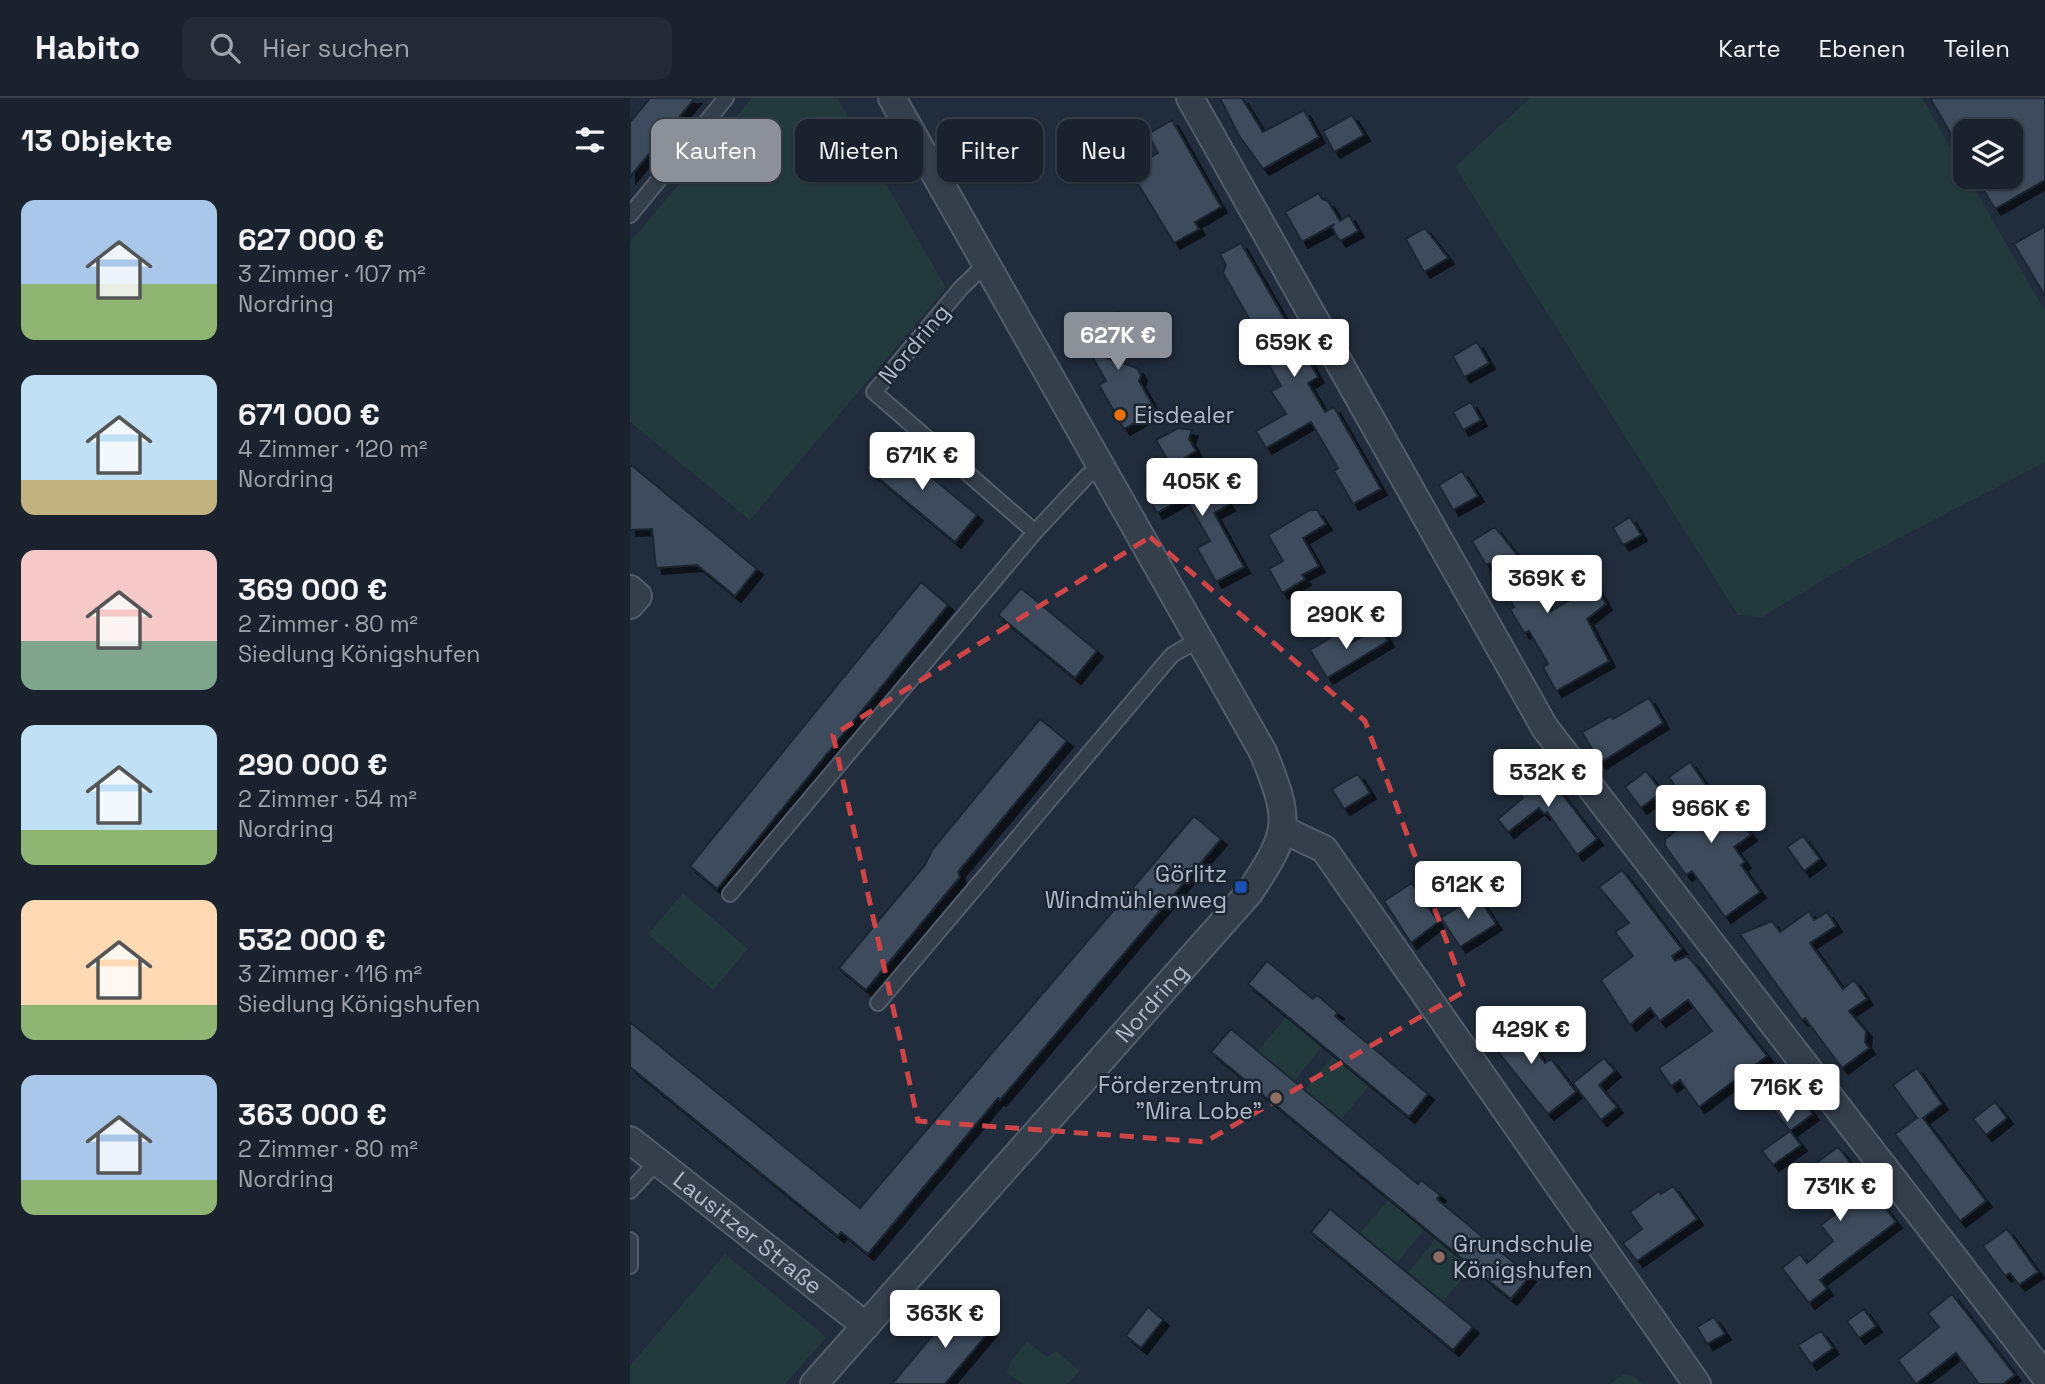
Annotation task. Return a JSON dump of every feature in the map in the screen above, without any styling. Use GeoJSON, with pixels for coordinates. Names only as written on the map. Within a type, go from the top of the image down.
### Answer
{"type":"FeatureCollection","features":[{"type":"Feature","properties":{"kind":"street"},"geometry":{"type":"LineString","coordinates":[[892,98],[1100,469],[1263,752],[1278,790],[1284,830],[1324,849],[1697,1384]]}},
{"type":"Feature","properties":{"kind":"street"},"geometry":{"type":"LineString","coordinates":[[1191,98],[1545,728],[2045,1376]]}},
{"type":"Feature","properties":{"kind":"street"},"geometry":{"type":"LineString","coordinates":[[630,589],[638,596],[630,605]]}},
{"type":"Feature","properties":{"kind":"street","name":"Nordring"},"geometry":{"type":"LineString","coordinates":[[814,1384],[1249,893],[1275,853],[1284,830]]}},
{"type":"Feature","properties":{"kind":"street","name":"Lausitzer Straße"},"geometry":{"type":"LineString","coordinates":[[630,1140],[866,1326]]}},
{"type":"Feature","properties":{"kind":"lane"},"geometry":{"type":"LineString","coordinates":[[630,215],[726,98]]}},
{"type":"Feature","properties":{"kind":"lane","name":"Nordring"},"geometry":{"type":"LineString","coordinates":[[986,264],[961,288],[874,392],[1035,532]]}},
{"type":"Feature","properties":{"kind":"lane"},"geometry":{"type":"LineString","coordinates":[[730,894],[1035,532],[1087,476],[1100,469]]}},
{"type":"Feature","properties":{"kind":"lane"},"geometry":{"type":"LineString","coordinates":[[878,1003],[1172,655],[1198,640]]}},
{"type":"Feature","properties":{"kind":"lane"},"geometry":{"type":"LineString","coordinates":[[630,1191],[657,1161]]}},
{"type":"Feature","properties":{"kind":"lane"},"geometry":{"type":"LineString","coordinates":[[630,1240],[630,1266]]}},
{"type":"Feature","properties":{"kind":"highlighted area"},"geometry":{"type":"Polygon","coordinates":[[[1150,537],[1365,721],[1465,991],[1205,1142],[918,1121],[833,735],[1150,537]]]}},
{"type":"Feature","properties":{"kind":"green space"},"geometry":{"type":"Polygon","coordinates":[[[752,98],[837,98],[849,119],[795,119],[795,182],[885,182],[946,288],[750,520],[630,422],[630,242],[681,182],[781,182],[781,119],[734,119],[752,98]]]}},
{"type":"Feature","properties":{"kind":"green space"},"geometry":{"type":"Polygon","coordinates":[[[1530,98],[1922,98],[1953,152],[1953,189],[1975,189],[2045,311],[2045,462],[1853,562],[1762,617],[1738,615],[1455,167],[1530,98]]]}},
{"type":"Feature","properties":{"kind":"green space"},"geometry":{"type":"Polygon","coordinates":[[[683,893],[748,949],[713,990],[648,934],[683,893]]]}},
{"type":"Feature","properties":{"kind":"green space"},"geometry":{"type":"Polygon","coordinates":[[[1287,1016],[1323,1046],[1294,1081],[1258,1051],[1287,1016]]]}},
{"type":"Feature","properties":{"kind":"green space"},"geometry":{"type":"Polygon","coordinates":[[[1333,1056],[1369,1086],[1340,1121],[1304,1091],[1333,1056]]]}},
{"type":"Feature","properties":{"kind":"green space"},"geometry":{"type":"Polygon","coordinates":[[[1389,1199],[1425,1229],[1396,1264],[1360,1233],[1389,1199]]]}},
{"type":"Feature","properties":{"kind":"green space"},"geometry":{"type":"Polygon","coordinates":[[[1436,1238],[1472,1267],[1443,1302],[1408,1273],[1436,1238]]]}},
{"type":"Feature","properties":{"kind":"green space"},"geometry":{"type":"Polygon","coordinates":[[[725,1254],[826,1337],[785,1384],[630,1384],[630,1366],[725,1254]]]}},
{"type":"Feature","properties":{"kind":"green space"},"geometry":{"type":"Polygon","coordinates":[[[1027,1342],[1047,1357],[1056,1351],[1080,1371],[1067,1384],[1023,1384],[1007,1372],[1010,1362],[1027,1342]]]}},
{"type":"Feature","properties":{"kind":"green space"},"geometry":{"type":"Polygon","coordinates":[[[1624,1374],[1634,1376],[1642,1384],[1610,1384],[1624,1374]]]}},
{"type":"Feature","properties":{"kind":"building"},"geometry":{"type":"Polygon","coordinates":[[[650,98],[695,98],[678,119],[651,119],[651,151],[630,177],[630,122],[650,98]]]}},
{"type":"Feature","properties":{"kind":"building"},"geometry":{"type":"Polygon","coordinates":[[[1220,98],[1242,98],[1263,132],[1304,110],[1319,137],[1263,169],[1238,134],[1220,98]]]}},
{"type":"Feature","properties":{"kind":"building"},"geometry":{"type":"Polygon","coordinates":[[[1930,98],[2045,98],[2045,180],[1995,209],[1983,189],[2023,189],[2023,119],[1953,119],[1953,137],[1930,98]]]}},
{"type":"Feature","properties":{"kind":"building"},"geometry":{"type":"Polygon","coordinates":[[[1352,115],[1364,135],[1334,152],[1323,131],[1352,115]]]}},
{"type":"Feature","properties":{"kind":"building"},"geometry":{"type":"Polygon","coordinates":[[[1172,120],[1221,207],[1195,222],[1199,229],[1174,243],[1137,182],[1150,182],[1150,157],[1158,153],[1150,133],[1172,120]]]}},
{"type":"Feature","properties":{"kind":"building"},"geometry":{"type":"Polygon","coordinates":[[[1319,193],[1322,199],[1328,201],[1340,221],[1349,215],[1358,231],[1340,241],[1331,226],[1302,242],[1285,212],[1319,193]]]}},
{"type":"Feature","properties":{"kind":"building"},"geometry":{"type":"Polygon","coordinates":[[[2045,226],[2045,296],[2014,244],[2045,226]]]}},
{"type":"Feature","properties":{"kind":"building"},"geometry":{"type":"Polygon","coordinates":[[[1425,228],[1448,258],[1424,272],[1406,239],[1425,228]]]}},
{"type":"Feature","properties":{"kind":"building"},"geometry":{"type":"Polygon","coordinates":[[[1241,243],[1318,377],[1308,383],[1325,412],[1334,407],[1381,489],[1353,504],[1334,471],[1338,468],[1311,422],[1266,448],[1256,431],[1286,414],[1271,391],[1281,386],[1258,346],[1263,343],[1223,273],[1226,265],[1220,254],[1241,243]]]}},
{"type":"Feature","properties":{"kind":"building"},"geometry":{"type":"Polygon","coordinates":[[[1118,311],[1128,328],[1118,334],[1124,345],[1104,357],[1137,368],[1141,375],[1139,381],[1156,411],[1124,429],[1099,385],[1106,381],[1084,342],[1087,341],[1082,331],[1118,311]]]}},
{"type":"Feature","properties":{"kind":"building"},"geometry":{"type":"Polygon","coordinates":[[[1477,342],[1489,363],[1464,377],[1453,356],[1477,342]]]}},
{"type":"Feature","properties":{"kind":"building"},"geometry":{"type":"Polygon","coordinates":[[[1471,402],[1481,420],[1463,430],[1453,412],[1471,402]]]}},
{"type":"Feature","properties":{"kind":"building"},"geometry":{"type":"Polygon","coordinates":[[[1178,428],[1192,430],[1189,439],[1196,451],[1171,466],[1156,440],[1178,428]]]}},
{"type":"Feature","properties":{"kind":"building"},"geometry":{"type":"Polygon","coordinates":[[[888,441],[977,515],[955,542],[866,468],[888,441]]]}},
{"type":"Feature","properties":{"kind":"building"},"geometry":{"type":"Polygon","coordinates":[[[630,464],[757,569],[735,596],[697,565],[656,568],[652,529],[630,530],[630,464]]]}},
{"type":"Feature","properties":{"kind":"building"},"geometry":{"type":"Polygon","coordinates":[[[1172,468],[1213,477],[1229,505],[1214,513],[1244,567],[1216,582],[1197,548],[1210,541],[1185,497],[1157,513],[1147,494],[1178,478],[1172,468]]]}},
{"type":"Feature","properties":{"kind":"building"},"geometry":{"type":"Polygon","coordinates":[[[1462,471],[1478,496],[1453,510],[1439,485],[1462,471]]]}},
{"type":"Feature","properties":{"kind":"building"},"geometry":{"type":"Polygon","coordinates":[[[1310,510],[1317,510],[1326,524],[1303,538],[1319,566],[1302,575],[1305,579],[1282,593],[1269,569],[1283,561],[1268,535],[1310,510]]]}},
{"type":"Feature","properties":{"kind":"building"},"geometry":{"type":"Polygon","coordinates":[[[1630,517],[1641,535],[1623,545],[1613,528],[1630,517]]]}},
{"type":"Feature","properties":{"kind":"building"},"geometry":{"type":"Polygon","coordinates":[[[1495,527],[1524,564],[1551,611],[1595,585],[1606,604],[1587,619],[1609,661],[1556,691],[1543,667],[1548,664],[1529,631],[1524,633],[1510,609],[1514,607],[1490,563],[1486,565],[1472,541],[1495,527]]]}},
{"type":"Feature","properties":{"kind":"building"},"geometry":{"type":"Polygon","coordinates":[[[921,582],[948,605],[717,889],[690,866],[921,582]]]}},
{"type":"Feature","properties":{"kind":"building"},"geometry":{"type":"Polygon","coordinates":[[[1021,588],[1097,651],[1075,678],[998,615],[1021,588]]]}},
{"type":"Feature","properties":{"kind":"building"},"geometry":{"type":"Polygon","coordinates":[[[1380,627],[1388,641],[1327,678],[1310,650],[1342,631],[1349,644],[1380,627]]]}},
{"type":"Feature","properties":{"kind":"building"},"geometry":{"type":"Polygon","coordinates":[[[1649,698],[1663,723],[1600,763],[1582,732],[1611,716],[1613,719],[1649,698]]]}},
{"type":"Feature","properties":{"kind":"building"},"geometry":{"type":"Polygon","coordinates":[[[1040,719],[1067,741],[958,872],[960,877],[866,990],[839,968],[925,865],[932,850],[1040,719]]]}},
{"type":"Feature","properties":{"kind":"building"},"geometry":{"type":"Polygon","coordinates":[[[1690,762],[1732,823],[1739,818],[1751,835],[1734,847],[1745,862],[1741,865],[1760,892],[1725,917],[1692,871],[1686,875],[1665,846],[1665,839],[1695,816],[1669,777],[1690,762]]]}},
{"type":"Feature","properties":{"kind":"building"},"geometry":{"type":"Polygon","coordinates":[[[1538,763],[1597,839],[1577,855],[1547,812],[1544,814],[1539,808],[1508,832],[1498,819],[1523,798],[1517,791],[1521,787],[1516,780],[1538,763]]]}},
{"type":"Feature","properties":{"kind":"building"},"geometry":{"type":"Polygon","coordinates":[[[1646,771],[1662,792],[1641,808],[1625,787],[1646,771]]]}},
{"type":"Feature","properties":{"kind":"building"},"geometry":{"type":"Polygon","coordinates":[[[1358,774],[1370,793],[1344,809],[1332,789],[1358,774]]]}},
{"type":"Feature","properties":{"kind":"building"},"geometry":{"type":"Polygon","coordinates":[[[1194,816],[1221,839],[868,1254],[841,1232],[838,1236],[630,1067],[630,1022],[860,1208],[1194,816]]]}},
{"type":"Feature","properties":{"kind":"building"},"geometry":{"type":"Polygon","coordinates":[[[1803,836],[1820,859],[1804,871],[1787,847],[1803,836]]]}},
{"type":"Feature","properties":{"kind":"building"},"geometry":{"type":"Polygon","coordinates":[[[1622,870],[1682,949],[1672,956],[1675,961],[1687,956],[1693,962],[1767,1056],[1699,1107],[1680,1080],[1671,1086],[1659,1068],[1712,1031],[1688,1000],[1660,1021],[1650,1008],[1630,1025],[1601,980],[1633,956],[1615,932],[1629,923],[1599,887],[1622,870]]]}},
{"type":"Feature","properties":{"kind":"building"},"geometry":{"type":"Polygon","coordinates":[[[1412,883],[1438,922],[1411,943],[1384,901],[1412,883]]]}},
{"type":"Feature","properties":{"kind":"building"},"geometry":{"type":"Polygon","coordinates":[[[1477,895],[1496,924],[1460,947],[1441,918],[1477,895]]]}},
{"type":"Feature","properties":{"kind":"building"},"geometry":{"type":"Polygon","coordinates":[[[1809,911],[1814,920],[1827,912],[1836,926],[1810,943],[1843,989],[1854,980],[1867,999],[1849,1011],[1866,1031],[1865,1042],[1869,1048],[1842,1068],[1805,1018],[1802,1020],[1740,934],[1772,921],[1780,932],[1809,911]]]}},
{"type":"Feature","properties":{"kind":"building"},"geometry":{"type":"Polygon","coordinates":[[[1267,961],[1313,999],[1317,995],[1338,1013],[1335,1016],[1428,1094],[1409,1117],[1248,984],[1267,961]]]}},
{"type":"Feature","properties":{"kind":"building"},"geometry":{"type":"Polygon","coordinates":[[[1512,1016],[1545,1063],[1551,1059],[1576,1092],[1548,1114],[1485,1036],[1512,1016]]]}},
{"type":"Feature","properties":{"kind":"building"},"geometry":{"type":"Polygon","coordinates":[[[1231,1029],[1418,1184],[1421,1180],[1440,1195],[1437,1199],[1530,1276],[1511,1299],[1211,1052],[1231,1029]]]}},
{"type":"Feature","properties":{"kind":"building"},"geometry":{"type":"Polygon","coordinates":[[[1604,1058],[1615,1071],[1599,1085],[1617,1107],[1601,1120],[1573,1083],[1604,1058]]]}},
{"type":"Feature","properties":{"kind":"building"},"geometry":{"type":"Polygon","coordinates":[[[1917,1068],[1942,1104],[1923,1118],[1986,1201],[1960,1221],[1895,1134],[1917,1118],[1893,1085],[1917,1068]]]}},
{"type":"Feature","properties":{"kind":"building"},"geometry":{"type":"Polygon","coordinates":[[[1792,1087],[1813,1114],[1790,1131],[1770,1105],[1792,1087]]]}},
{"type":"Feature","properties":{"kind":"building"},"geometry":{"type":"Polygon","coordinates":[[[1995,1102],[2007,1118],[1986,1135],[1973,1119],[1995,1102]]]}},
{"type":"Feature","properties":{"kind":"building"},"geometry":{"type":"Polygon","coordinates":[[[1790,1131],[1801,1145],[1773,1165],[1762,1151],[1790,1131]]]}},
{"type":"Feature","properties":{"kind":"building"},"geometry":{"type":"Polygon","coordinates":[[[1838,1147],[1896,1222],[1820,1280],[1827,1289],[1809,1303],[1782,1268],[1800,1254],[1807,1263],[1833,1241],[1821,1225],[1838,1212],[1816,1184],[1821,1180],[1811,1167],[1838,1147]]]}},
{"type":"Feature","properties":{"kind":"building"},"geometry":{"type":"Polygon","coordinates":[[[1673,1186],[1697,1219],[1637,1261],[1623,1243],[1642,1229],[1630,1212],[1659,1191],[1661,1194],[1673,1186]]]}},
{"type":"Feature","properties":{"kind":"building"},"geometry":{"type":"Polygon","coordinates":[[[1330,1209],[1473,1327],[1453,1350],[1311,1232],[1330,1209]]]}},
{"type":"Feature","properties":{"kind":"building"},"geometry":{"type":"Polygon","coordinates":[[[2007,1229],[2038,1272],[2019,1285],[2010,1273],[2005,1276],[1983,1246],[2007,1229]]]}},
{"type":"Feature","properties":{"kind":"building"},"geometry":{"type":"Polygon","coordinates":[[[1952,1294],[2015,1375],[2003,1384],[1979,1384],[1956,1353],[1916,1384],[1898,1360],[1939,1327],[1928,1313],[1952,1294]]]}},
{"type":"Feature","properties":{"kind":"building"},"geometry":{"type":"Polygon","coordinates":[[[958,1305],[990,1331],[945,1384],[892,1384],[958,1305]]]}},
{"type":"Feature","properties":{"kind":"building"},"geometry":{"type":"Polygon","coordinates":[[[1148,1307],[1163,1320],[1141,1348],[1126,1336],[1148,1307]]]}},
{"type":"Feature","properties":{"kind":"building"},"geometry":{"type":"Polygon","coordinates":[[[1864,1309],[1876,1326],[1859,1338],[1847,1321],[1864,1309]]]}},
{"type":"Feature","properties":{"kind":"building"},"geometry":{"type":"Polygon","coordinates":[[[1714,1317],[1725,1334],[1707,1344],[1697,1327],[1714,1317]]]}},
{"type":"Feature","properties":{"kind":"building"},"geometry":{"type":"Polygon","coordinates":[[[1821,1331],[1833,1348],[1811,1364],[1798,1345],[1821,1331]]]}},
{"type":"Feature","properties":{"kind":"place","name":"Eisdealer"},"geometry":{"type":"Point","coordinates":[1120,415]}},
{"type":"Feature","properties":{"kind":"place","name":"Görlitz Windmühlenweg"},"geometry":{"type":"Point","coordinates":[1241,887]}},
{"type":"Feature","properties":{"kind":"place","name":"Förderzentrum \"Mira Lobe\""},"geometry":{"type":"Point","coordinates":[1276,1098]}},
{"type":"Feature","properties":{"kind":"place","name":"Grundschule Königshufen"},"geometry":{"type":"Point","coordinates":[1439,1257]}}]}
